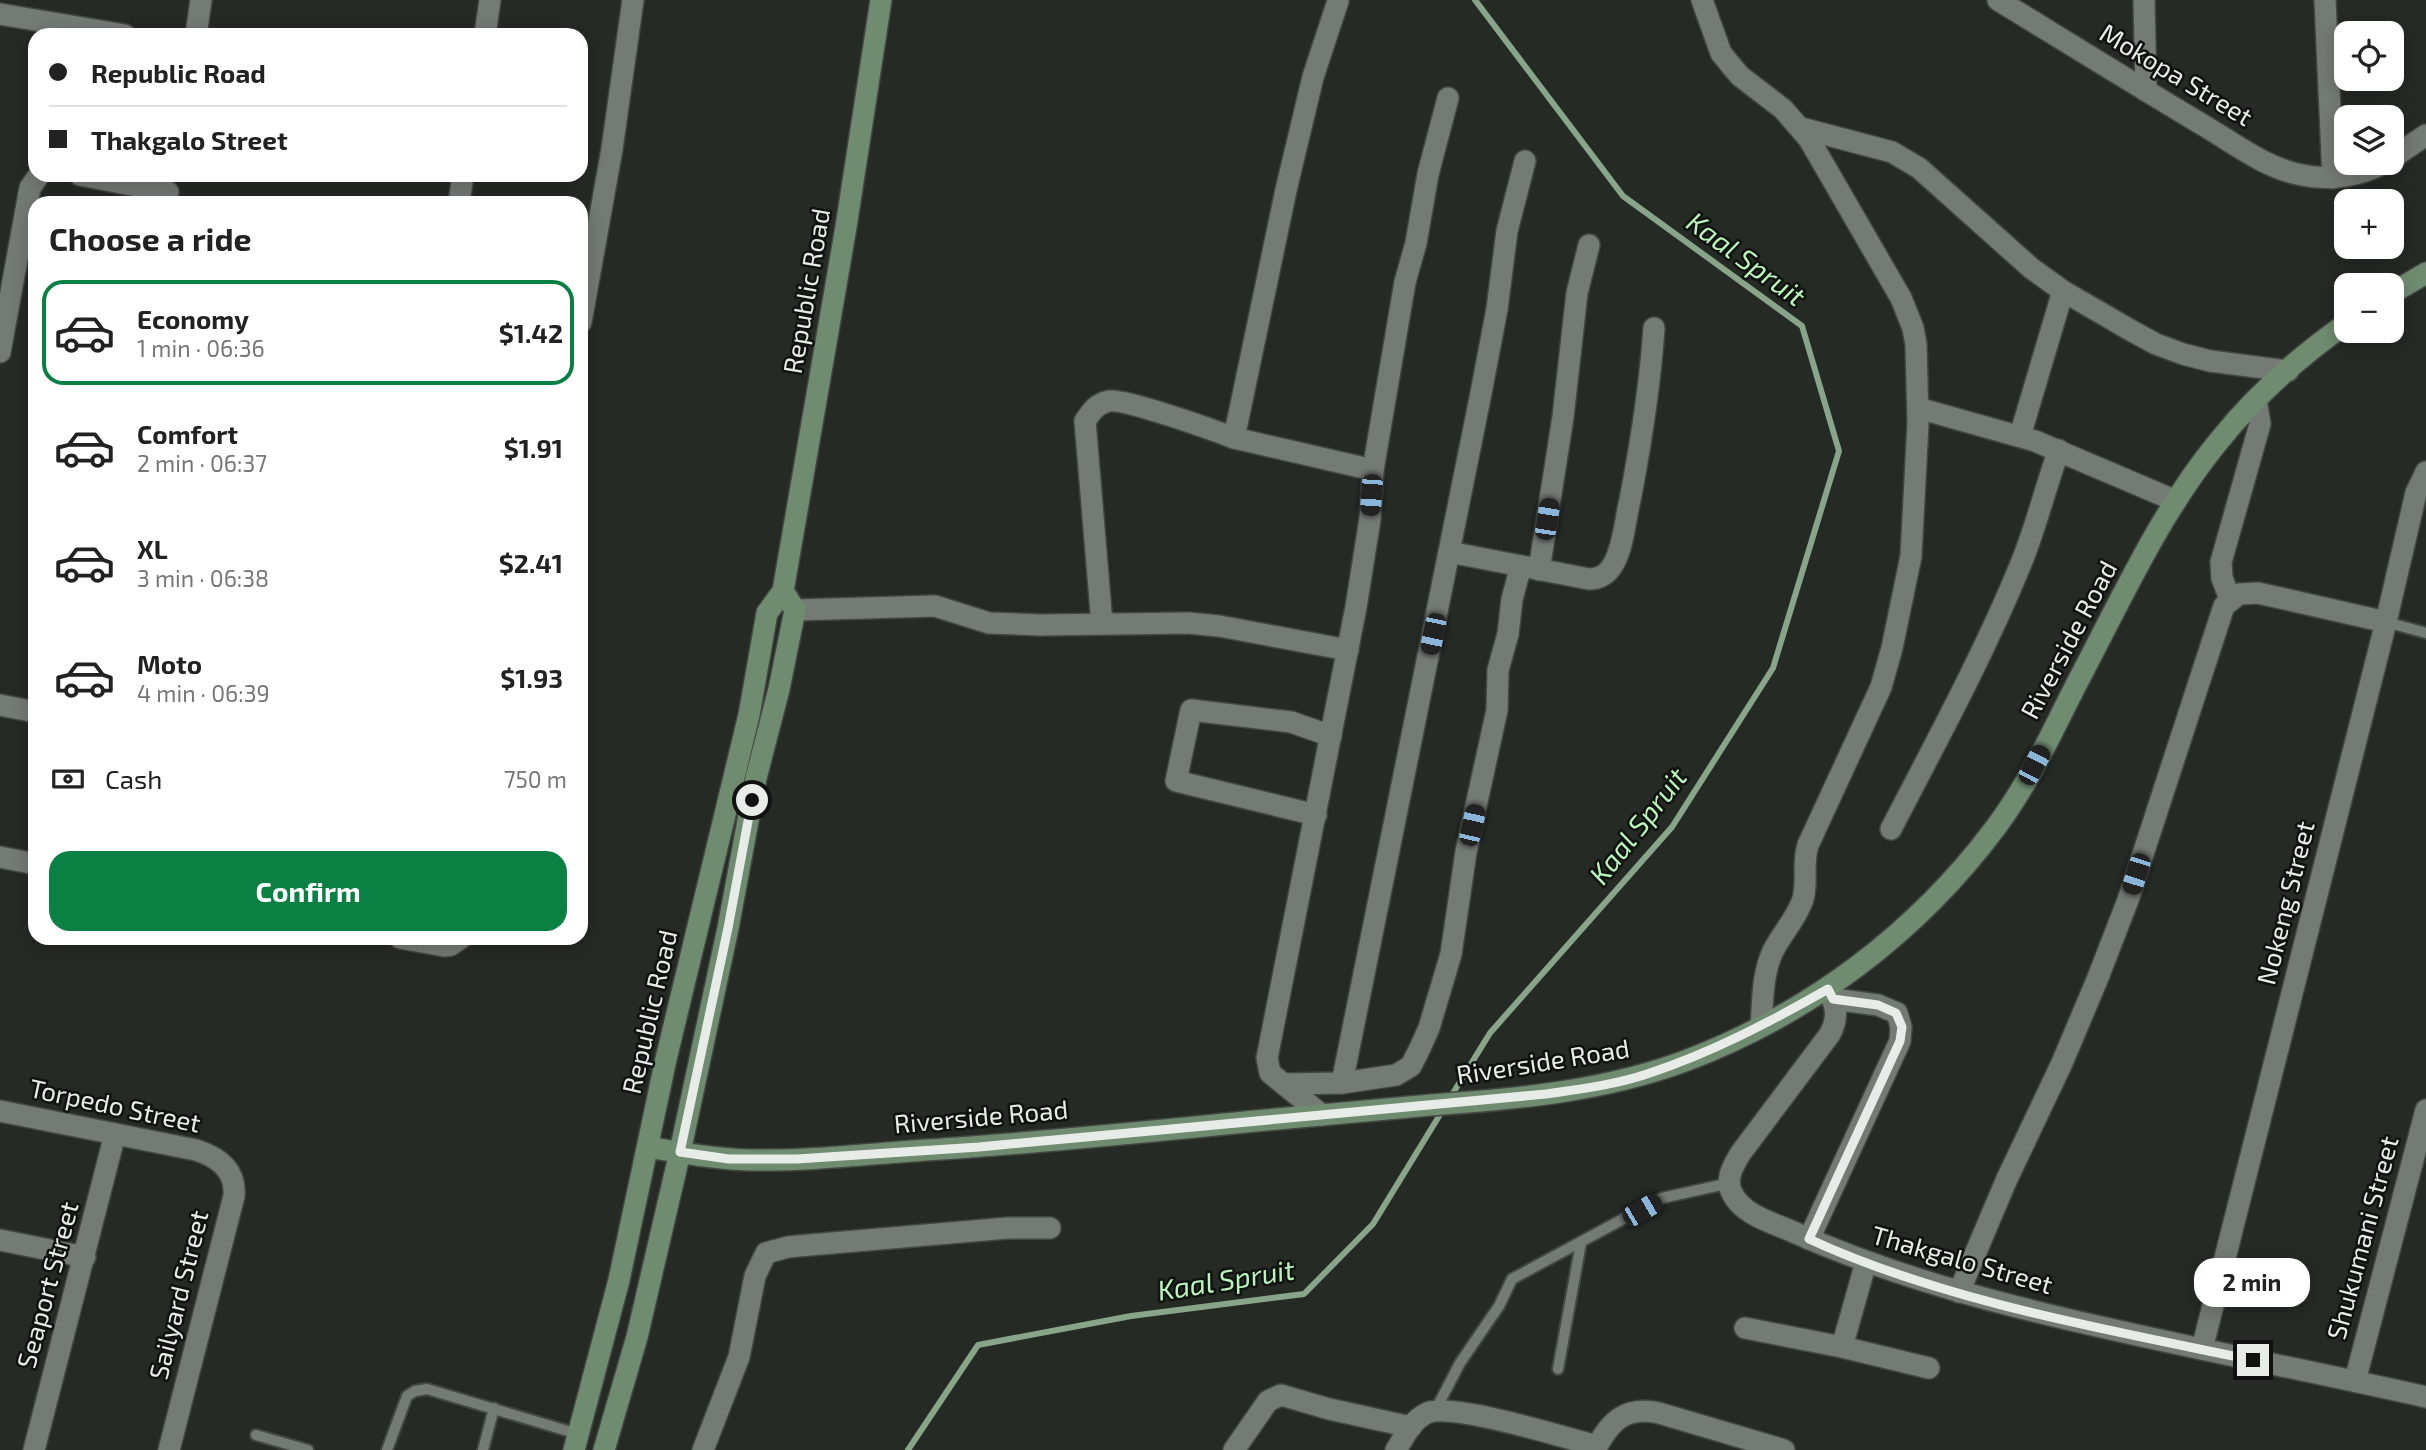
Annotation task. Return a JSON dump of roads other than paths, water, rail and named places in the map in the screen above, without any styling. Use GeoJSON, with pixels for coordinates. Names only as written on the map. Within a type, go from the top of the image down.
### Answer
{"type":"FeatureCollection","features":[{"type":"Feature","properties":{"kind":"street"},"geometry":{"type":"LineString","coordinates":[[197,28],[201,0]]}},
{"type":"Feature","properties":{"kind":"street"},"geometry":{"type":"LineString","coordinates":[[486,28],[489,0]]}},
{"type":"Feature","properties":{"kind":"street"},"geometry":{"type":"LineString","coordinates":[[588,284],[612,149],[634,0]]}},
{"type":"Feature","properties":{"kind":"street","name":"Republic Road"},"geometry":{"type":"LineString","coordinates":[[576,1442],[619,1280],[666,1059],[749,715],[767,613],[783,591],[846,228],[881,0]]}},
{"type":"Feature","properties":{"kind":"street"},"geometry":{"type":"LineString","coordinates":[[1702,0],[1721,53],[1728,63],[1740,76],[1783,109],[1810,139],[1905,308],[1916,344],[1918,408],[1911,556],[1892,648],[1881,687],[1808,845],[1802,903],[1774,950],[1768,967],[1764,981],[1761,1026]]}},
{"type":"Feature","properties":{"kind":"street","name":"Mokopa Street"},"geometry":{"type":"LineString","coordinates":[[1998,0],[2259,159],[2301,175],[2333,178]]}},
{"type":"Feature","properties":{"kind":"street"},"geometry":{"type":"LineString","coordinates":[[2144,0],[2146,91]]}},
{"type":"Feature","properties":{"kind":"street"},"geometry":{"type":"LineString","coordinates":[[2325,0],[2333,178],[2347,175]]}},
{"type":"Feature","properties":{"kind":"street"},"geometry":{"type":"LineString","coordinates":[[1234,438],[1286,190],[1313,77],[1338,1]]}},
{"type":"Feature","properties":{"kind":"street"},"geometry":{"type":"LineString","coordinates":[[0,14],[83,28]]}},
{"type":"Feature","properties":{"kind":"street"},"geometry":{"type":"LineString","coordinates":[[1322,1115],[1270,1073],[1268,1058],[1348,650],[1370,519],[1373,471],[1405,282],[1448,99]]}},
{"type":"Feature","properties":{"kind":"street"},"geometry":{"type":"LineString","coordinates":[[1801,128],[1892,152],[1905,158],[2014,254],[2063,290],[2144,337],[2183,354],[2288,370]]}},
{"type":"Feature","properties":{"kind":"street"},"geometry":{"type":"LineString","coordinates":[[2404,150],[2426,135]]}},
{"type":"Feature","properties":{"kind":"street"},"geometry":{"type":"LineString","coordinates":[[1342,1083],[1497,309],[1507,231],[1525,161]]}},
{"type":"Feature","properties":{"kind":"street"},"geometry":{"type":"LineString","coordinates":[[122,182],[169,190]]}},
{"type":"Feature","properties":{"kind":"street"},"geometry":{"type":"LineString","coordinates":[[0,352],[28,199]]}},
{"type":"Feature","properties":{"kind":"street"},"geometry":{"type":"LineString","coordinates":[[1284,1084],[1342,1083],[1396,1075],[1411,1066],[1429,1027],[1451,954],[1466,852],[1497,710],[1498,670],[1508,634],[1512,599],[1530,568],[1563,417],[1577,293],[1589,245]]}},
{"type":"Feature","properties":{"kind":"street"},"geometry":{"type":"LineString","coordinates":[[2404,286],[2426,273]]}},
{"type":"Feature","properties":{"kind":"street"},"geometry":{"type":"LineString","coordinates":[[2020,436],[2063,290]]}},
{"type":"Feature","properties":{"kind":"street"},"geometry":{"type":"LineString","coordinates":[[1449,552],[1600,579],[1614,563],[1620,545],[1650,383],[1654,328]]}},
{"type":"Feature","properties":{"kind":"street","name":"Riverside Road"},"geometry":{"type":"LineString","coordinates":[[648,1147],[729,1159],[797,1159],[979,1147],[1546,1094],[1601,1086],[1645,1075],[1690,1059],[1830,994],[1941,892],[1996,827],[2024,785],[2135,573],[2176,501],[2218,440],[2288,370],[2334,333]]}},
{"type":"Feature","properties":{"kind":"street"},"geometry":{"type":"LineString","coordinates":[[1102,624],[1085,421],[1096,405],[1112,399],[1234,438],[1373,471]]}},
{"type":"Feature","properties":{"kind":"street"},"geometry":{"type":"LineString","coordinates":[[2230,599],[2222,578],[2221,562],[2260,424],[2256,400]]}},
{"type":"Feature","properties":{"kind":"street"},"geometry":{"type":"LineString","coordinates":[[1918,408],[2020,436],[2059,450],[2176,501]]}},
{"type":"Feature","properties":{"kind":"street"},"geometry":{"type":"LineString","coordinates":[[1891,830],[1977,661],[2015,579],[2036,526],[2046,484],[2059,450]]}},
{"type":"Feature","properties":{"kind":"street","name":"Nokeng Street"},"geometry":{"type":"LineString","coordinates":[[2202,1349],[2386,622],[2416,493],[2426,472]]}},
{"type":"Feature","properties":{"kind":"street"},"geometry":{"type":"LineString","coordinates":[[604,1450],[637,1337],[680,1152],[728,928],[756,778],[779,689],[795,610],[783,591]]}},
{"type":"Feature","properties":{"kind":"street"},"geometry":{"type":"LineString","coordinates":[[1959,1292],[2097,980],[2127,900],[2219,614],[2230,599],[2239,594],[2258,593],[2386,622]]}},
{"type":"Feature","properties":{"kind":"street"},"geometry":{"type":"LineString","coordinates":[[795,610],[935,606],[989,623],[1188,623],[1219,626],[1348,650]]}},
{"type":"Feature","properties":{"kind":"street"},"geometry":{"type":"LineString","coordinates":[[0,705],[28,711]]}},
{"type":"Feature","properties":{"kind":"street"},"geometry":{"type":"LineString","coordinates":[[1316,815],[1177,781],[1179,768],[1191,710],[1291,722],[1331,736]]}},
{"type":"Feature","properties":{"kind":"street"},"geometry":{"type":"LineString","coordinates":[[0,857],[28,863]]}},
{"type":"Feature","properties":{"kind":"street"},"geometry":{"type":"LineString","coordinates":[[433,945],[451,945]]}},
{"type":"Feature","properties":{"kind":"street"},"geometry":{"type":"LineString","coordinates":[[1730,1183],[1730,1171],[1740,1154],[1836,1023],[1836,1012],[1830,994]]}},
{"type":"Feature","properties":{"kind":"street"},"geometry":{"type":"LineString","coordinates":[[1809,1239],[1900,1041],[1902,1027],[1896,1013],[1878,1005],[1830,994]]}},
{"type":"Feature","properties":{"kind":"street","name":"Shukumani Street"},"geometry":{"type":"LineString","coordinates":[[2354,1381],[2426,1110]]}},
{"type":"Feature","properties":{"kind":"street","name":"Torpedo Street"},"geometry":{"type":"LineString","coordinates":[[0,1111],[196,1150],[217,1160]]}},
{"type":"Feature","properties":{"kind":"street","name":"Seaport Street"},"geometry":{"type":"LineString","coordinates":[[34,1450],[115,1134]]}},
{"type":"Feature","properties":{"kind":"street","name":"Sailyard Street"},"geometry":{"type":"LineString","coordinates":[[169,1450],[234,1196],[233,1179],[227,1168],[217,1160]]}},
{"type":"Feature","properties":{"kind":"street","name":"Thakgalo Street"},"geometry":{"type":"LineString","coordinates":[[1730,1183],[1733,1194],[1752,1213],[1866,1262],[1959,1292],[2023,1309],[2426,1397]]}},
{"type":"Feature","properties":{"kind":"street"},"geometry":{"type":"LineString","coordinates":[[703,1450],[739,1357],[755,1276],[766,1253],[822,1243],[1009,1228],[1050,1228]]}},
{"type":"Feature","properties":{"kind":"street"},"geometry":{"type":"LineString","coordinates":[[0,1240],[85,1257]]}},
{"type":"Feature","properties":{"kind":"street"},"geometry":{"type":"LineString","coordinates":[[1842,1347],[1866,1262]]}},
{"type":"Feature","properties":{"kind":"street"},"geometry":{"type":"LineString","coordinates":[[1745,1328],[1929,1368]]}},
{"type":"Feature","properties":{"kind":"street"},"geometry":{"type":"LineString","coordinates":[[1234,1450],[1268,1401],[1281,1395],[1329,1409],[1411,1427]]}},
{"type":"Feature","properties":{"kind":"street"},"geometry":{"type":"LineString","coordinates":[[1396,1450],[1419,1418],[1435,1411],[1468,1413],[1596,1448],[1618,1419],[1628,1412],[1648,1411],[1784,1450]]}},
{"type":"Feature","properties":{"kind":"lane"},"geometry":{"type":"LineString","coordinates":[[2386,622],[2426,633]]}},
{"type":"Feature","properties":{"kind":"lane"},"geometry":{"type":"LineString","coordinates":[[1435,1411],[1460,1363],[1499,1307],[1512,1279],[1662,1198],[1730,1183]]}},
{"type":"Feature","properties":{"kind":"lane"},"geometry":{"type":"LineString","coordinates":[[1558,1369],[1581,1242]]}},
{"type":"Feature","properties":{"kind":"lane"},"geometry":{"type":"LineString","coordinates":[[387,1450],[407,1396],[427,1389],[494,1408],[576,1442]]}},
{"type":"Feature","properties":{"kind":"lane"},"geometry":{"type":"LineString","coordinates":[[483,1450],[494,1408]]}},
{"type":"Feature","properties":{"kind":"lane"},"geometry":{"type":"LineString","coordinates":[[256,1435],[308,1450]]}},
{"type":"Feature","properties":{"kind":"waterway","name":"Kaal Spruit"},"geometry":{"type":"LineString","coordinates":[[1450,1098],[1490,1033],[1672,827],[1773,668],[1839,451],[1802,326],[1623,196],[1475,0]]}},
{"type":"Feature","properties":{"kind":"waterway","name":"Kaal Spruit"},"geometry":{"type":"LineString","coordinates":[[908,1450],[978,1345],[1131,1316],[1304,1294],[1373,1224],[1444,1108]]}}]}
